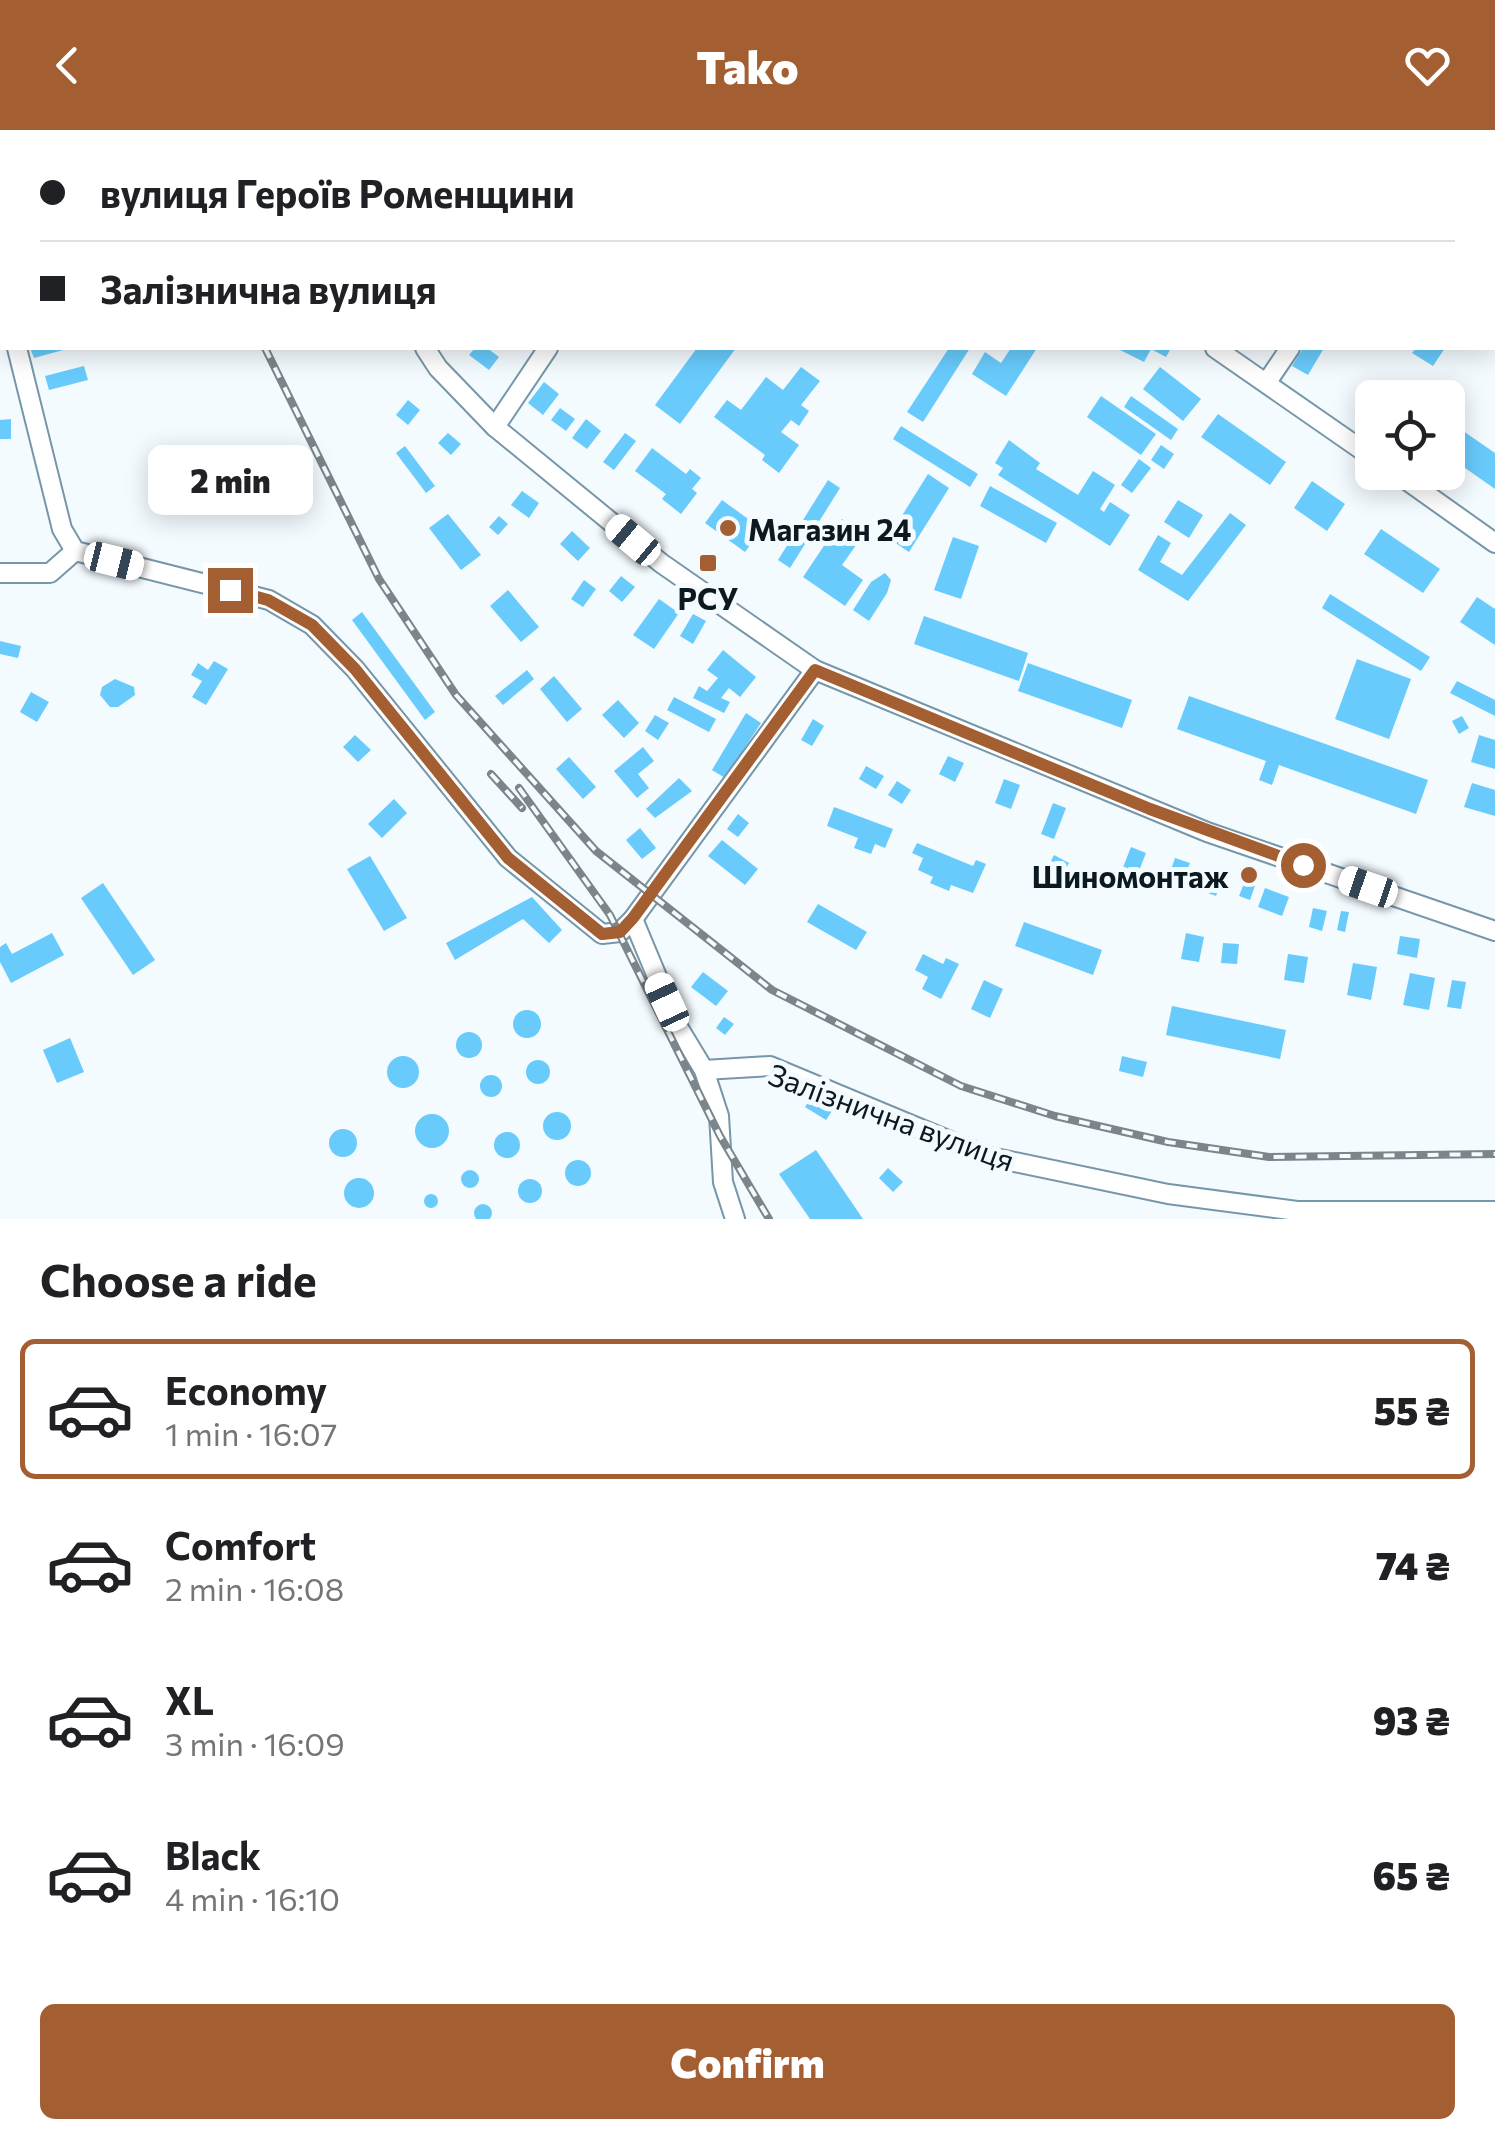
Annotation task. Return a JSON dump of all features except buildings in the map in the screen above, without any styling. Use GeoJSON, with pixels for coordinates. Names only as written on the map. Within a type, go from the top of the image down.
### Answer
{"type":"FeatureCollection","features":[{"type":"Feature","properties":{"kind":"street"},"geometry":{"type":"LineString","coordinates":[[17,350],[62,530],[75,551],[268,600],[312,625],[355,669],[508,858],[602,934],[620,932],[633,918],[815,670]]}},
{"type":"Feature","properties":{"kind":"street"},"geometry":{"type":"LineString","coordinates":[[427,350],[438,368],[495,427],[661,563],[815,670],[1207,832],[1495,931]]}},
{"type":"Feature","properties":{"kind":"street"},"geometry":{"type":"LineString","coordinates":[[495,427],[547,350]]}},
{"type":"Feature","properties":{"kind":"street"},"geometry":{"type":"LineString","coordinates":[[1217,350],[1355,444]]}},
{"type":"Feature","properties":{"kind":"street"},"geometry":{"type":"LineString","coordinates":[[1267,382],[1289,350]]}},
{"type":"Feature","properties":{"kind":"street"},"geometry":{"type":"LineString","coordinates":[[1420,490],[1495,543]]}},
{"type":"Feature","properties":{"kind":"street"},"geometry":{"type":"LineString","coordinates":[[0,573],[50,573],[75,551]]}},
{"type":"Feature","properties":{"kind":"street"},"geometry":{"type":"LineString","coordinates":[[633,918],[678,1027],[704,1070],[719,1116],[723,1182],[735,1219]]}},
{"type":"Feature","properties":{"kind":"street","name":"Залізнична вулиця"},"geometry":{"type":"LineString","coordinates":[[704,1070],[770,1066],[986,1156],[1168,1194],[1298,1211],[1495,1211]]}},
{"type":"Feature","properties":{"kind":"railway"},"geometry":{"type":"LineString","coordinates":[[266,350],[379,579],[456,695],[596,851],[772,990],[961,1086],[1055,1116],[1168,1142],[1269,1157],[1495,1154]]}},
{"type":"Feature","properties":{"kind":"railway"},"geometry":{"type":"LineString","coordinates":[[491,774],[522,808]]}},
{"type":"Feature","properties":{"kind":"railway"},"geometry":{"type":"LineString","coordinates":[[519,788],[610,915],[720,1136],[769,1219]]}},
{"type":"Feature","properties":{"kind":"place","name":"Магазин 24"},"geometry":{"type":"Point","coordinates":[728,528]}},
{"type":"Feature","properties":{"kind":"place","name":"РСУ"},"geometry":{"type":"Point","coordinates":[708,563]}},
{"type":"Feature","properties":{"kind":"place","name":"Шиномонтаж"},"geometry":{"type":"Point","coordinates":[1249,875]}},
{"type":"Feature","properties":{"kind":"route"},"geometry":{"type":"LineString","coordinates":[[230,590],[268,600],[312,625],[355,669],[508,858],[578,919],[602,934],[620,932],[633,918],[815,670],[910,713],[1207,832],[1303,865]]}}]}
